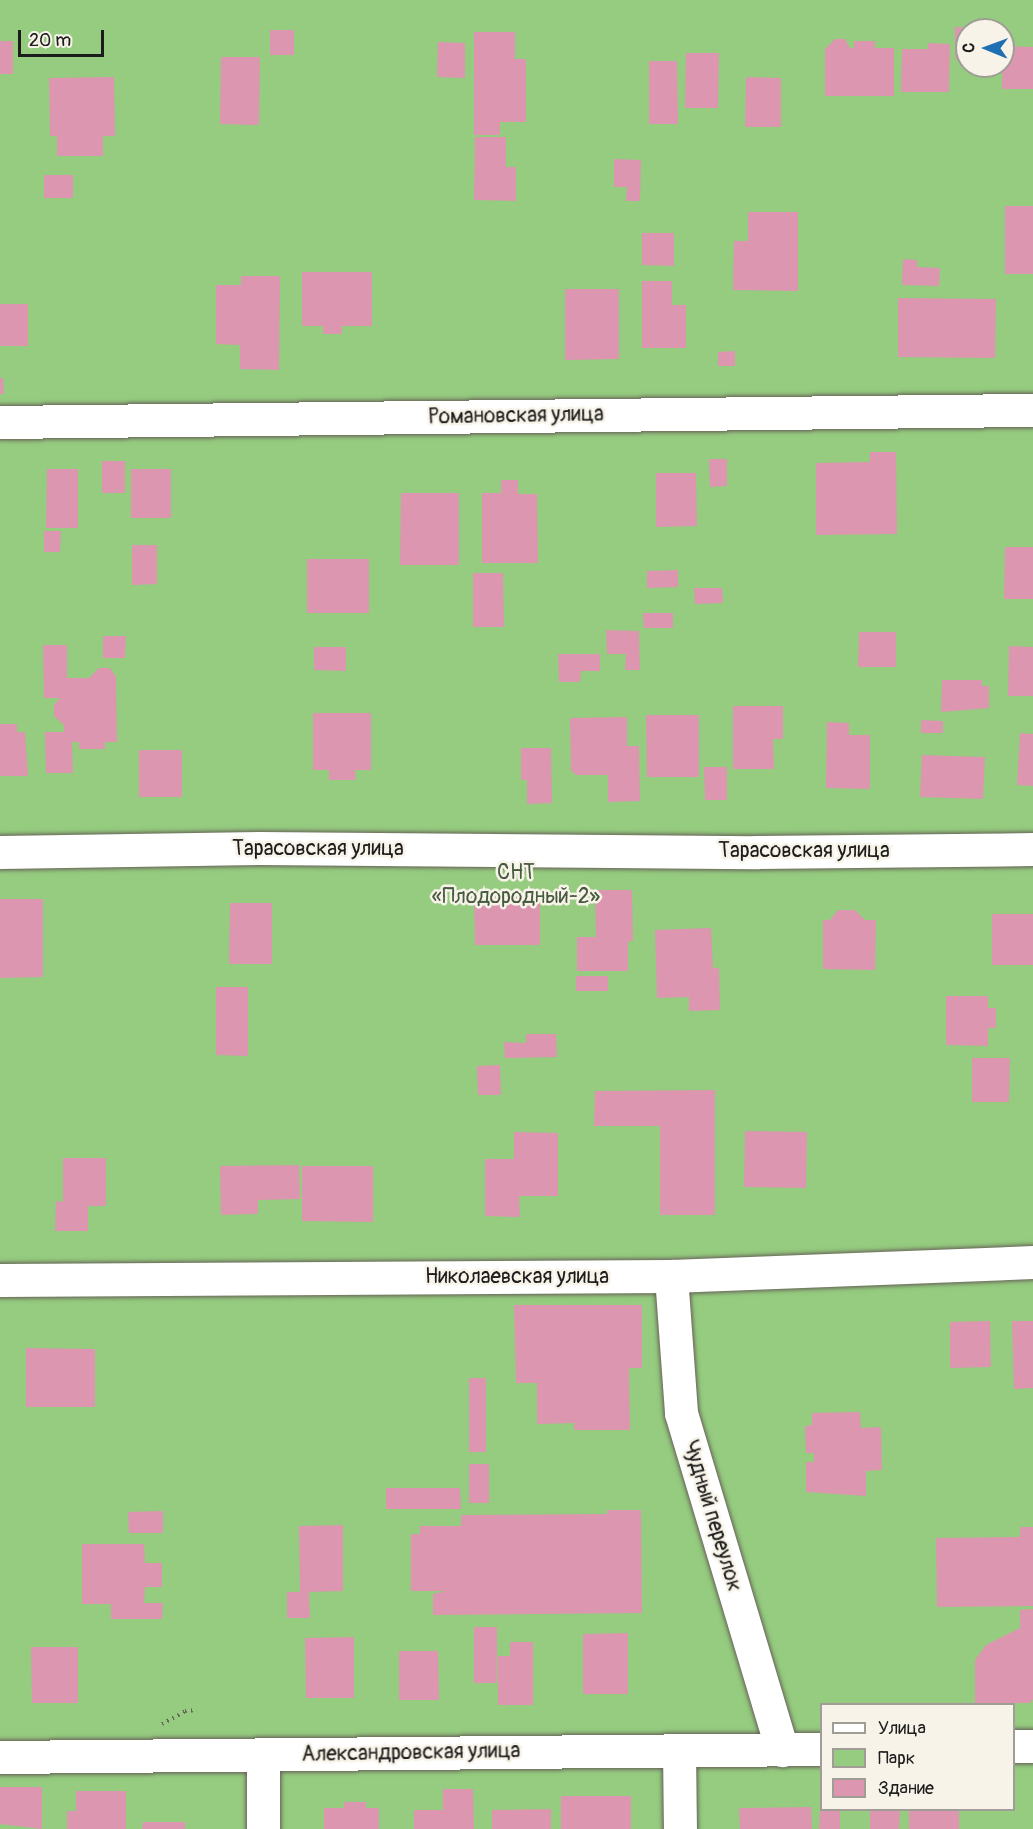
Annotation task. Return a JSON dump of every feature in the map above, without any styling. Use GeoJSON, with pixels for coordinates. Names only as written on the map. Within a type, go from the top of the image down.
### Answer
{"type":"FeatureCollection","features":[{"type":"Feature","properties":{"kind":"street","name":"Романовская улица"},"geometry":{"type":"LineString","coordinates":[[0,422],[1033,410]]}},
{"type":"Feature","properties":{"kind":"street","name":"Тарасовская улица"},"geometry":{"type":"LineString","coordinates":[[0,852],[259,848],[744,852],[1033,849]]}},
{"type":"Feature","properties":{"kind":"street","name":"Николаевская улица"},"geometry":{"type":"LineString","coordinates":[[0,1280],[671,1276],[1033,1262]]}},
{"type":"Feature","properties":{"kind":"street","name":"Чудный переулок"},"geometry":{"type":"LineString","coordinates":[[671,1276],[681,1413],[782,1750]]}},
{"type":"Feature","properties":{"kind":"street"},"geometry":{"type":"LineString","coordinates":[[1015,1746],[1033,1746]]}},
{"type":"Feature","properties":{"kind":"street","name":"Александровская улица"},"geometry":{"type":"LineString","coordinates":[[0,1757],[820,1749]]}},
{"type":"Feature","properties":{"kind":"street"},"geometry":{"type":"LineString","coordinates":[[679,1750],[680,1829]]}},
{"type":"Feature","properties":{"kind":"street"},"geometry":{"type":"LineString","coordinates":[[263,1754],[263,1829]]}},
{"type":"Feature","properties":{"kind":"green space","name":"СНТ «Плодородный-2»"},"geometry":{"type":"Polygon","coordinates":[[[0,0],[1033,0],[1033,1829],[0,1829],[0,0]]]}},
{"type":"Feature","properties":{"kind":"building"},"geometry":{"type":"Polygon","coordinates":[[[270,30],[294,30],[294,55],[270,55],[270,30]]]}},
{"type":"Feature","properties":{"kind":"building"},"geometry":{"type":"Polygon","coordinates":[[[474,32],[515,32],[515,59],[526,59],[526,122],[500,122],[500,135],[474,135],[474,32]]]}},
{"type":"Feature","properties":{"kind":"building"},"geometry":{"type":"Polygon","coordinates":[[[835,39],[845,39],[850,48],[854,48],[854,41],[875,41],[875,48],[894,48],[894,96],[825,96],[825,49],[835,39]]]}},
{"type":"Feature","properties":{"kind":"building"},"geometry":{"type":"Polygon","coordinates":[[[0,41],[13,41],[13,74],[0,74],[0,41]]]}},
{"type":"Feature","properties":{"kind":"building"},"geometry":{"type":"Polygon","coordinates":[[[438,42],[465,43],[465,78],[437,77],[438,42]]]}},
{"type":"Feature","properties":{"kind":"building"},"geometry":{"type":"Polygon","coordinates":[[[928,43],[950,44],[949,92],[901,92],[902,49],[928,49],[928,43]]]}},
{"type":"Feature","properties":{"kind":"building"},"geometry":{"type":"Polygon","coordinates":[[[1015,46],[1033,47],[1033,89],[1002,89],[1002,78],[1015,78],[1015,46]]]}},
{"type":"Feature","properties":{"kind":"building"},"geometry":{"type":"Polygon","coordinates":[[[686,53],[719,53],[718,108],[685,108],[686,53]]]}},
{"type":"Feature","properties":{"kind":"building"},"geometry":{"type":"Polygon","coordinates":[[[221,57],[260,57],[259,125],[220,124],[221,57]]]}},
{"type":"Feature","properties":{"kind":"building"},"geometry":{"type":"Polygon","coordinates":[[[649,61],[677,61],[678,124],[649,124],[649,61]]]}},
{"type":"Feature","properties":{"kind":"building"},"geometry":{"type":"Polygon","coordinates":[[[114,77],[115,136],[103,136],[103,156],[57,156],[57,136],[50,136],[49,78],[114,77]]]}},
{"type":"Feature","properties":{"kind":"building"},"geometry":{"type":"Polygon","coordinates":[[[746,77],[781,78],[781,127],[745,127],[746,77]]]}},
{"type":"Feature","properties":{"kind":"building"},"geometry":{"type":"Polygon","coordinates":[[[475,137],[506,137],[506,167],[516,167],[516,201],[474,200],[475,137]]]}},
{"type":"Feature","properties":{"kind":"building"},"geometry":{"type":"Polygon","coordinates":[[[614,159],[641,160],[640,201],[626,201],[627,187],[614,187],[614,159]]]}},
{"type":"Feature","properties":{"kind":"building"},"geometry":{"type":"Polygon","coordinates":[[[44,175],[73,175],[73,198],[44,198],[44,175]]]}},
{"type":"Feature","properties":{"kind":"building"},"geometry":{"type":"Polygon","coordinates":[[[1005,206],[1033,206],[1033,274],[1005,274],[1005,206]]]}},
{"type":"Feature","properties":{"kind":"building"},"geometry":{"type":"Polygon","coordinates":[[[748,212],[798,212],[798,291],[733,290],[734,241],[748,241],[748,212]]]}},
{"type":"Feature","properties":{"kind":"building"},"geometry":{"type":"Polygon","coordinates":[[[642,233],[674,233],[674,266],[642,265],[642,233]]]}},
{"type":"Feature","properties":{"kind":"building"},"geometry":{"type":"Polygon","coordinates":[[[903,259],[917,260],[917,267],[940,268],[939,286],[902,285],[903,259]]]}},
{"type":"Feature","properties":{"kind":"building"},"geometry":{"type":"Polygon","coordinates":[[[302,272],[372,272],[372,326],[342,326],[342,334],[323,334],[323,326],[302,326],[302,272]]]}},
{"type":"Feature","properties":{"kind":"building"},"geometry":{"type":"Polygon","coordinates":[[[241,276],[280,276],[279,370],[240,369],[240,345],[216,344],[216,285],[241,285],[241,276]]]}},
{"type":"Feature","properties":{"kind":"building"},"geometry":{"type":"Polygon","coordinates":[[[642,281],[672,281],[672,305],[686,305],[686,348],[642,348],[642,281]]]}},
{"type":"Feature","properties":{"kind":"building"},"geometry":{"type":"Polygon","coordinates":[[[565,289],[619,289],[619,359],[565,360],[565,289]]]}},
{"type":"Feature","properties":{"kind":"building"},"geometry":{"type":"Polygon","coordinates":[[[898,298],[996,299],[995,358],[898,357],[898,298]]]}},
{"type":"Feature","properties":{"kind":"building"},"geometry":{"type":"Polygon","coordinates":[[[0,304],[28,304],[28,346],[0,346],[0,304]]]}},
{"type":"Feature","properties":{"kind":"building"},"geometry":{"type":"Polygon","coordinates":[[[735,351],[735,366],[718,366],[718,352],[735,351]]]}},
{"type":"Feature","properties":{"kind":"building"},"geometry":{"type":"Polygon","coordinates":[[[0,378],[3,378],[4,394],[0,394],[0,378]]]}},
{"type":"Feature","properties":{"kind":"building"},"geometry":{"type":"Polygon","coordinates":[[[870,452],[896,452],[897,534],[816,535],[816,463],[870,462],[870,452]]]}},
{"type":"Feature","properties":{"kind":"building"},"geometry":{"type":"Polygon","coordinates":[[[709,459],[727,459],[727,486],[710,487],[709,459]]]}},
{"type":"Feature","properties":{"kind":"building"},"geometry":{"type":"Polygon","coordinates":[[[102,461],[125,461],[125,493],[102,493],[102,461]]]}},
{"type":"Feature","properties":{"kind":"building"},"geometry":{"type":"Polygon","coordinates":[[[47,469],[78,469],[78,528],[46,528],[47,469]]]}},
{"type":"Feature","properties":{"kind":"building"},"geometry":{"type":"Polygon","coordinates":[[[131,469],[171,469],[171,518],[131,518],[131,469]]]}},
{"type":"Feature","properties":{"kind":"building"},"geometry":{"type":"Polygon","coordinates":[[[656,473],[696,473],[697,526],[656,527],[656,473]]]}},
{"type":"Feature","properties":{"kind":"building"},"geometry":{"type":"Polygon","coordinates":[[[501,480],[518,480],[518,494],[537,494],[538,563],[482,563],[482,493],[501,493],[501,480]]]}},
{"type":"Feature","properties":{"kind":"building"},"geometry":{"type":"Polygon","coordinates":[[[401,493],[459,493],[459,565],[400,565],[401,493]]]}},
{"type":"Feature","properties":{"kind":"building"},"geometry":{"type":"Polygon","coordinates":[[[44,531],[61,531],[60,552],[44,552],[44,531]]]}},
{"type":"Feature","properties":{"kind":"building"},"geometry":{"type":"Polygon","coordinates":[[[132,545],[157,545],[157,584],[132,585],[132,545]]]}},
{"type":"Feature","properties":{"kind":"building"},"geometry":{"type":"Polygon","coordinates":[[[1005,547],[1033,547],[1033,599],[1004,599],[1005,547]]]}},
{"type":"Feature","properties":{"kind":"building"},"geometry":{"type":"Polygon","coordinates":[[[307,559],[369,559],[369,613],[307,613],[307,559]]]}},
{"type":"Feature","properties":{"kind":"building"},"geometry":{"type":"Polygon","coordinates":[[[678,570],[678,587],[647,588],[647,571],[678,570]]]}},
{"type":"Feature","properties":{"kind":"building"},"geometry":{"type":"Polygon","coordinates":[[[473,573],[503,573],[504,627],[473,627],[473,573]]]}},
{"type":"Feature","properties":{"kind":"building"},"geometry":{"type":"Polygon","coordinates":[[[694,588],[722,588],[723,603],[695,604],[694,588]]]}},
{"type":"Feature","properties":{"kind":"building"},"geometry":{"type":"Polygon","coordinates":[[[643,613],[673,613],[673,628],[644,628],[643,613]]]}},
{"type":"Feature","properties":{"kind":"building"},"geometry":{"type":"Polygon","coordinates":[[[606,630],[639,631],[640,670],[625,670],[626,654],[607,654],[606,630]]]}},
{"type":"Feature","properties":{"kind":"building"},"geometry":{"type":"Polygon","coordinates":[[[859,632],[896,632],[896,667],[858,667],[859,632]]]}},
{"type":"Feature","properties":{"kind":"building"},"geometry":{"type":"Polygon","coordinates":[[[103,636],[126,636],[125,658],[103,658],[103,636]]]}},
{"type":"Feature","properties":{"kind":"building"},"geometry":{"type":"Polygon","coordinates":[[[43,645],[67,645],[67,678],[89,678],[99,668],[110,668],[116,677],[117,742],[105,742],[105,749],[79,749],[79,742],[72,742],[73,773],[46,773],[45,732],[64,732],[64,725],[54,716],[54,705],[60,698],[44,698],[43,645]]]}},
{"type":"Feature","properties":{"kind":"building"},"geometry":{"type":"Polygon","coordinates":[[[1009,646],[1033,647],[1033,696],[1008,696],[1009,646]]]}},
{"type":"Feature","properties":{"kind":"building"},"geometry":{"type":"Polygon","coordinates":[[[314,647],[346,647],[346,671],[314,670],[314,647]]]}},
{"type":"Feature","properties":{"kind":"building"},"geometry":{"type":"Polygon","coordinates":[[[558,654],[600,654],[600,671],[581,671],[580,682],[559,682],[558,654]]]}},
{"type":"Feature","properties":{"kind":"building"},"geometry":{"type":"Polygon","coordinates":[[[942,680],[982,680],[982,686],[989,686],[989,708],[941,712],[942,680]]]}},
{"type":"Feature","properties":{"kind":"building"},"geometry":{"type":"Polygon","coordinates":[[[733,706],[783,706],[783,739],[773,739],[774,769],[733,769],[733,706]]]}},
{"type":"Feature","properties":{"kind":"building"},"geometry":{"type":"Polygon","coordinates":[[[313,713],[371,713],[371,770],[355,770],[356,780],[329,780],[329,770],[313,770],[313,713]]]}},
{"type":"Feature","properties":{"kind":"building"},"geometry":{"type":"Polygon","coordinates":[[[646,715],[699,715],[699,777],[647,777],[646,715]]]}},
{"type":"Feature","properties":{"kind":"building"},"geometry":{"type":"Polygon","coordinates":[[[627,717],[627,746],[639,746],[640,801],[608,802],[608,775],[576,775],[571,770],[570,718],[627,717]]]}},
{"type":"Feature","properties":{"kind":"building"},"geometry":{"type":"Polygon","coordinates":[[[921,720],[943,721],[943,733],[921,733],[921,720]]]}},
{"type":"Feature","properties":{"kind":"building"},"geometry":{"type":"Polygon","coordinates":[[[827,722],[849,723],[849,735],[870,735],[870,789],[826,788],[827,722]]]}},
{"type":"Feature","properties":{"kind":"building"},"geometry":{"type":"Polygon","coordinates":[[[0,724],[17,724],[17,732],[25,732],[28,776],[0,776],[0,724]]]}},
{"type":"Feature","properties":{"kind":"building"},"geometry":{"type":"Polygon","coordinates":[[[1020,733],[1033,734],[1033,786],[1017,785],[1020,733]]]}},
{"type":"Feature","properties":{"kind":"building"},"geometry":{"type":"Polygon","coordinates":[[[521,748],[551,748],[552,803],[527,804],[527,780],[521,780],[521,748]]]}},
{"type":"Feature","properties":{"kind":"building"},"geometry":{"type":"Polygon","coordinates":[[[139,750],[182,750],[182,797],[139,797],[139,750]]]}},
{"type":"Feature","properties":{"kind":"building"},"geometry":{"type":"Polygon","coordinates":[[[922,755],[985,757],[983,799],[920,797],[922,755]]]}},
{"type":"Feature","properties":{"kind":"building"},"geometry":{"type":"Polygon","coordinates":[[[704,767],[727,767],[727,800],[705,800],[704,767]]]}},
{"type":"Feature","properties":{"kind":"building"},"geometry":{"type":"Polygon","coordinates":[[[595,890],[632,890],[633,941],[628,941],[628,971],[577,971],[577,937],[596,937],[595,890]]]}},
{"type":"Feature","properties":{"kind":"building"},"geometry":{"type":"Polygon","coordinates":[[[474,897],[540,897],[540,945],[475,945],[474,897]]]}},
{"type":"Feature","properties":{"kind":"building"},"geometry":{"type":"Polygon","coordinates":[[[0,899],[43,899],[43,977],[0,978],[0,899]]]}},
{"type":"Feature","properties":{"kind":"building"},"geometry":{"type":"Polygon","coordinates":[[[230,903],[272,903],[272,964],[229,964],[230,903]]]}},
{"type":"Feature","properties":{"kind":"building"},"geometry":{"type":"Polygon","coordinates":[[[838,910],[855,910],[865,920],[876,920],[875,970],[823,969],[823,920],[830,920],[838,910]]]}},
{"type":"Feature","properties":{"kind":"building"},"geometry":{"type":"Polygon","coordinates":[[[992,914],[1033,914],[1033,965],[992,965],[992,914]]]}},
{"type":"Feature","properties":{"kind":"building"},"geometry":{"type":"Polygon","coordinates":[[[711,928],[713,968],[719,968],[720,1010],[689,1011],[689,997],[657,998],[655,930],[711,928]]]}},
{"type":"Feature","properties":{"kind":"building"},"geometry":{"type":"Polygon","coordinates":[[[576,976],[608,976],[608,991],[576,991],[576,976]]]}},
{"type":"Feature","properties":{"kind":"building"},"geometry":{"type":"Polygon","coordinates":[[[216,987],[248,987],[248,1056],[216,1055],[216,987]]]}},
{"type":"Feature","properties":{"kind":"building"},"geometry":{"type":"Polygon","coordinates":[[[946,996],[988,996],[988,1008],[996,1008],[996,1028],[988,1028],[988,1046],[946,1045],[946,996]]]}},
{"type":"Feature","properties":{"kind":"building"},"geometry":{"type":"Polygon","coordinates":[[[526,1034],[556,1034],[557,1057],[505,1058],[504,1042],[526,1043],[526,1034]]]}},
{"type":"Feature","properties":{"kind":"building"},"geometry":{"type":"Polygon","coordinates":[[[972,1058],[1010,1058],[1009,1102],[972,1102],[972,1058]]]}},
{"type":"Feature","properties":{"kind":"building"},"geometry":{"type":"Polygon","coordinates":[[[500,1065],[501,1095],[478,1095],[477,1066],[500,1065]]]}},
{"type":"Feature","properties":{"kind":"building"},"geometry":{"type":"Polygon","coordinates":[[[715,1090],[715,1215],[660,1215],[660,1126],[594,1126],[595,1091],[715,1090]]]}},
{"type":"Feature","properties":{"kind":"building"},"geometry":{"type":"Polygon","coordinates":[[[745,1131],[807,1132],[806,1188],[744,1187],[745,1131]]]}},
{"type":"Feature","properties":{"kind":"building"},"geometry":{"type":"Polygon","coordinates":[[[514,1132],[558,1133],[558,1196],[519,1196],[520,1217],[485,1216],[485,1159],[514,1159],[514,1132]]]}},
{"type":"Feature","properties":{"kind":"building"},"geometry":{"type":"Polygon","coordinates":[[[63,1158],[106,1158],[106,1206],[88,1206],[88,1231],[55,1231],[56,1201],[63,1202],[63,1158]]]}},
{"type":"Feature","properties":{"kind":"building"},"geometry":{"type":"Polygon","coordinates":[[[299,1165],[300,1199],[258,1200],[258,1214],[221,1215],[220,1166],[299,1165]]]}},
{"type":"Feature","properties":{"kind":"building"},"geometry":{"type":"Polygon","coordinates":[[[302,1166],[373,1166],[373,1222],[302,1221],[302,1166]]]}},
{"type":"Feature","properties":{"kind":"building"},"geometry":{"type":"Polygon","coordinates":[[[514,1305],[642,1305],[642,1368],[629,1368],[630,1430],[574,1430],[574,1423],[537,1424],[537,1383],[516,1383],[514,1305]]]}},
{"type":"Feature","properties":{"kind":"building"},"geometry":{"type":"Polygon","coordinates":[[[990,1321],[991,1367],[950,1368],[950,1322],[990,1321]]]}},
{"type":"Feature","properties":{"kind":"building"},"geometry":{"type":"Polygon","coordinates":[[[1012,1321],[1033,1321],[1033,1388],[1014,1389],[1012,1321]]]}},
{"type":"Feature","properties":{"kind":"building"},"geometry":{"type":"Polygon","coordinates":[[[26,1348],[95,1349],[95,1407],[26,1407],[26,1348]]]}},
{"type":"Feature","properties":{"kind":"building"},"geometry":{"type":"Polygon","coordinates":[[[469,1378],[486,1378],[486,1452],[469,1452],[469,1378]]]}},
{"type":"Feature","properties":{"kind":"building"},"geometry":{"type":"Polygon","coordinates":[[[860,1412],[861,1428],[881,1427],[882,1470],[866,1471],[866,1496],[806,1492],[806,1462],[814,1462],[814,1453],[806,1453],[805,1426],[812,1425],[812,1413],[860,1412]]]}},
{"type":"Feature","properties":{"kind":"building"},"geometry":{"type":"Polygon","coordinates":[[[469,1464],[489,1464],[489,1503],[469,1503],[469,1464]]]}},
{"type":"Feature","properties":{"kind":"building"},"geometry":{"type":"Polygon","coordinates":[[[386,1488],[460,1488],[461,1509],[386,1509],[386,1488]]]}},
{"type":"Feature","properties":{"kind":"building"},"geometry":{"type":"Polygon","coordinates":[[[607,1510],[641,1510],[642,1613],[433,1615],[433,1594],[446,1591],[411,1591],[411,1534],[420,1534],[420,1526],[461,1526],[461,1515],[607,1514],[607,1510]]]}},
{"type":"Feature","properties":{"kind":"building"},"geometry":{"type":"Polygon","coordinates":[[[163,1511],[163,1533],[129,1533],[128,1512],[163,1511]]]}},
{"type":"Feature","properties":{"kind":"building"},"geometry":{"type":"Polygon","coordinates":[[[343,1525],[343,1591],[309,1592],[310,1618],[287,1618],[287,1592],[300,1592],[299,1526],[343,1525]]]}},
{"type":"Feature","properties":{"kind":"building"},"geometry":{"type":"Polygon","coordinates":[[[1020,1527],[1033,1527],[1033,1606],[937,1607],[936,1538],[1020,1537],[1020,1527]]]}},
{"type":"Feature","properties":{"kind":"building"},"geometry":{"type":"Polygon","coordinates":[[[82,1544],[144,1544],[145,1563],[162,1563],[162,1587],[145,1587],[144,1603],[163,1603],[162,1619],[111,1619],[111,1604],[82,1604],[82,1544]]]}},
{"type":"Feature","properties":{"kind":"building"},"geometry":{"type":"Polygon","coordinates":[[[1033,1609],[1033,1699],[1030,1703],[975,1703],[975,1660],[986,1645],[1020,1628],[1020,1610],[1033,1609]]]}},
{"type":"Feature","properties":{"kind":"building"},"geometry":{"type":"Polygon","coordinates":[[[474,1627],[497,1627],[497,1683],[474,1683],[474,1627]]]}},
{"type":"Feature","properties":{"kind":"building"},"geometry":{"type":"Polygon","coordinates":[[[628,1633],[628,1694],[583,1694],[583,1634],[628,1633]]]}},
{"type":"Feature","properties":{"kind":"building"},"geometry":{"type":"Polygon","coordinates":[[[354,1637],[354,1698],[306,1698],[305,1638],[354,1637]]]}},
{"type":"Feature","properties":{"kind":"building"},"geometry":{"type":"Polygon","coordinates":[[[510,1642],[533,1642],[533,1705],[498,1705],[498,1656],[510,1656],[510,1642]]]}},
{"type":"Feature","properties":{"kind":"building"},"geometry":{"type":"Polygon","coordinates":[[[31,1647],[78,1647],[78,1703],[32,1703],[31,1647]]]}},
{"type":"Feature","properties":{"kind":"building"},"geometry":{"type":"Polygon","coordinates":[[[399,1651],[438,1651],[439,1700],[399,1700],[399,1651]]]}},
{"type":"Feature","properties":{"kind":"building"},"geometry":{"type":"Polygon","coordinates":[[[0,1787],[42,1787],[42,1829],[0,1824],[0,1787]]]}},
{"type":"Feature","properties":{"kind":"building"},"geometry":{"type":"Polygon","coordinates":[[[443,1789],[473,1789],[474,1829],[414,1829],[414,1810],[443,1810],[443,1789]]]}},
{"type":"Feature","properties":{"kind":"building"},"geometry":{"type":"Polygon","coordinates":[[[76,1791],[126,1791],[126,1829],[67,1829],[67,1811],[76,1811],[76,1791]]]}},
{"type":"Feature","properties":{"kind":"building"},"geometry":{"type":"Polygon","coordinates":[[[561,1796],[631,1796],[631,1829],[561,1829],[561,1796]]]}},
{"type":"Feature","properties":{"kind":"building"},"geometry":{"type":"Polygon","coordinates":[[[344,1802],[366,1802],[366,1808],[379,1808],[379,1829],[324,1829],[324,1808],[344,1808],[344,1802]]]}},
{"type":"Feature","properties":{"kind":"building"},"geometry":{"type":"Polygon","coordinates":[[[811,1807],[812,1829],[740,1829],[739,1808],[811,1807]]]}},
{"type":"Feature","properties":{"kind":"building"},"geometry":{"type":"Polygon","coordinates":[[[551,1809],[551,1829],[492,1829],[492,1810],[551,1809]]]}},
{"type":"Feature","properties":{"kind":"building"},"geometry":{"type":"Polygon","coordinates":[[[820,1810],[840,1811],[840,1829],[819,1829],[820,1810]]]}},
{"type":"Feature","properties":{"kind":"building"},"geometry":{"type":"Polygon","coordinates":[[[870,1811],[900,1811],[899,1829],[870,1829],[870,1811]]]}},
{"type":"Feature","properties":{"kind":"building"},"geometry":{"type":"Polygon","coordinates":[[[909,1811],[959,1811],[959,1829],[909,1829],[909,1811]]]}},
{"type":"Feature","properties":{"kind":"building"},"geometry":{"type":"Polygon","coordinates":[[[143,1822],[185,1822],[185,1829],[142,1829],[143,1822]]]}}]}
